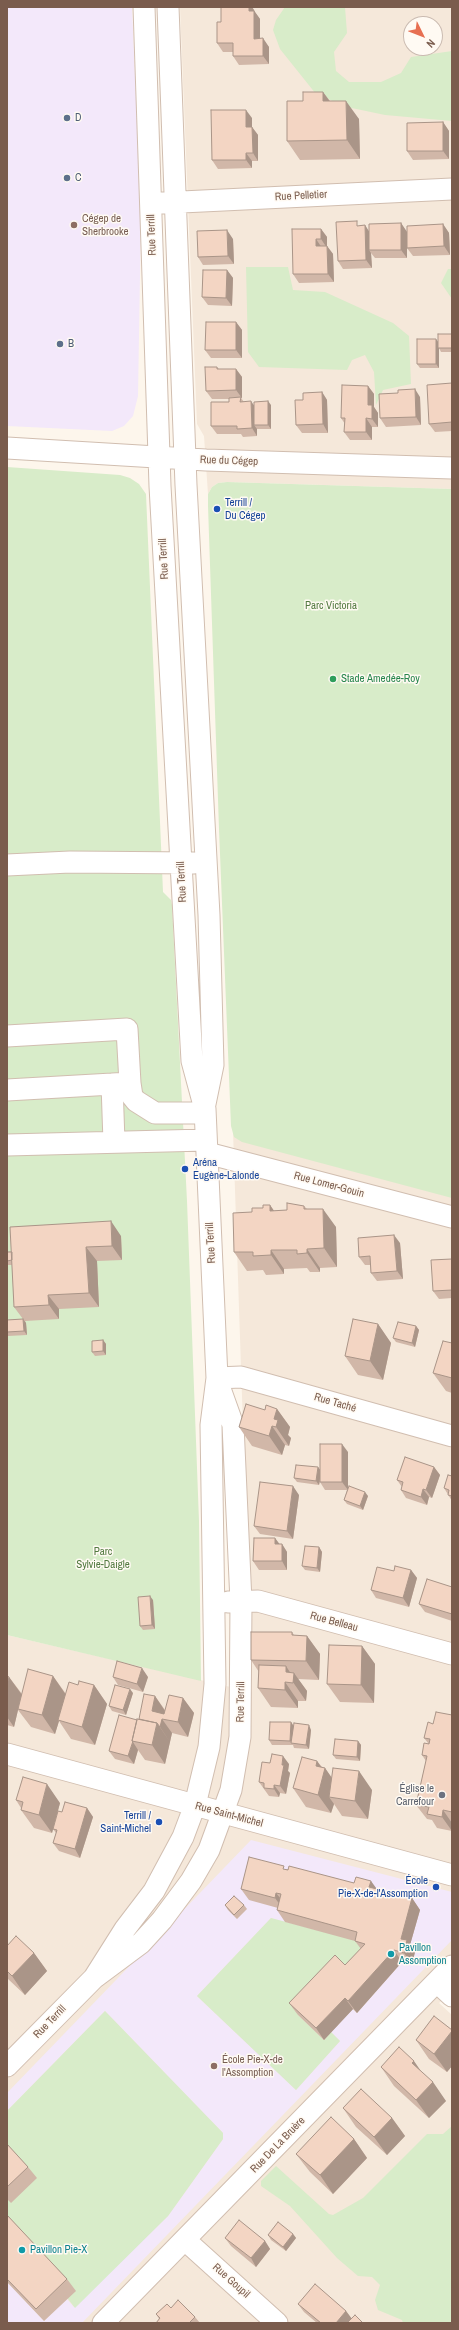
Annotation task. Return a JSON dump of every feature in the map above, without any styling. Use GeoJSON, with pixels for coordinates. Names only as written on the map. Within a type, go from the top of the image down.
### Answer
{"type":"FeatureCollection","features":[{"type":"Feature","properties":{"kind":"street","name":"Rue Terrill"},"geometry":{"type":"LineString","coordinates":[[144,7],[159,457],[181,863],[192,1061],[205,1111]]}},
{"type":"Feature","properties":{"kind":"street","name":"Rue Terrill"},"geometry":{"type":"LineString","coordinates":[[94,1978],[125,1929],[154,1891],[172,1860],[195,1806],[209,1747],[213,1715],[215,1603],[211,1426],[217,1378],[205,1111],[213,1065],[207,863],[185,459],[168,7]]}},
{"type":"Feature","properties":{"kind":"street","name":"Rue Pelletier"},"geometry":{"type":"LineString","coordinates":[[150,204],[452,190]]}},
{"type":"Feature","properties":{"kind":"street","name":"Rue du Cégep"},"geometry":{"type":"LineString","coordinates":[[7,448],[185,459],[452,468]]}},
{"type":"Feature","properties":{"kind":"street"},"geometry":{"type":"LineString","coordinates":[[7,865],[70,862],[207,863]]}},
{"type":"Feature","properties":{"kind":"street"},"geometry":{"type":"LineString","coordinates":[[7,1036],[127,1029],[114,1142]]}},
{"type":"Feature","properties":{"kind":"street"},"geometry":{"type":"LineString","coordinates":[[121,1083],[136,1101],[155,1113],[205,1111]]}},
{"type":"Feature","properties":{"kind":"street"},"geometry":{"type":"LineString","coordinates":[[7,1090],[121,1083]]}},
{"type":"Feature","properties":{"kind":"street","name":"Rue Lomer-Gouin"},"geometry":{"type":"LineString","coordinates":[[7,1145],[114,1142],[206,1146],[452,1217]]}},
{"type":"Feature","properties":{"kind":"street","name":"Rue Taché"},"geometry":{"type":"LineString","coordinates":[[217,1378],[241,1377],[452,1436]]}},
{"type":"Feature","properties":{"kind":"street","name":"Rue Terrill"},"geometry":{"type":"LineString","coordinates":[[12,2055],[94,1978],[141,1943],[171,1909],[191,1881],[209,1850],[224,1813],[237,1765],[240,1737],[241,1602],[233,1425],[217,1378]]}},
{"type":"Feature","properties":{"kind":"street","name":"Rue Belleau"},"geometry":{"type":"LineString","coordinates":[[215,1603],[258,1601],[452,1654]]}},
{"type":"Feature","properties":{"kind":"street","name":"Rue Saint-Michel"},"geometry":{"type":"LineString","coordinates":[[7,1754],[452,1875]]}},
{"type":"Feature","properties":{"kind":"street","name":"Rue De La Bruère"},"geometry":{"type":"LineString","coordinates":[[103,2323],[452,1966]]}},
{"type":"Feature","properties":{"kind":"street"},"geometry":{"type":"LineString","coordinates":[[436,1982],[452,1996]]}},
{"type":"Feature","properties":{"kind":"street","name":"Rue Goupil"},"geometry":{"type":"LineString","coordinates":[[185,2240],[277,2323]]}},
{"type":"Feature","properties":{"kind":"shaded area","name":"Cégep de Sherbrooke"},"geometry":{"type":"Polygon","coordinates":[[[7,7],[132,7],[141,216],[138,396],[133,416],[124,426],[112,431],[7,426],[7,7]]]}},
{"type":"Feature","properties":{"kind":"shaded area"},"geometry":{"type":"Polygon","coordinates":[[[180,7],[452,7],[452,489],[227,482],[218,483],[212,487],[208,494],[204,436],[197,424],[180,7]]]}},
{"type":"Feature","properties":{"kind":"shaded area"},"geometry":{"type":"Polygon","coordinates":[[[231,1072],[452,1128],[452,1990],[439,2003],[452,2015],[452,2323],[7,2323],[7,1635],[252,1692],[231,1072]]]}},
{"type":"Feature","properties":{"kind":"shaded area","name":"École Pie-X-de l'Assomption"},"geometry":{"type":"Polygon","coordinates":[[[251,1840],[452,1892],[452,1940],[82,2323],[7,2323],[7,2282],[44,2321],[67,2299],[74,2307],[168,2216],[223,2139],[223,2133],[105,2011],[7,2111],[7,2093],[251,1840]],[[271,1918],[197,1996],[296,2090],[340,2041],[331,2032],[353,2009],[357,2013],[402,1962],[271,1918]]]}},
{"type":"Feature","properties":{"kind":"green space"},"geometry":{"type":"Polygon","coordinates":[[[285,7],[345,7],[347,33],[334,52],[336,71],[349,82],[381,82],[401,73],[411,57],[443,56],[443,52],[452,51],[452,121],[385,115],[347,107],[316,94],[280,49],[273,30],[276,20],[285,7]]]}},
{"type":"Feature","properties":{"kind":"green space"},"geometry":{"type":"Polygon","coordinates":[[[246,267],[288,267],[293,290],[325,292],[393,323],[409,336],[411,384],[383,390],[376,405],[374,372],[365,355],[352,360],[347,370],[259,367],[248,352],[246,267]]]}},
{"type":"Feature","properties":{"kind":"green space"},"geometry":{"type":"Polygon","coordinates":[[[448,269],[452,269],[452,299],[441,283],[448,269]]]}},
{"type":"Feature","properties":{"kind":"green space","name":"Parc Sylvie-Daigle"},"geometry":{"type":"Polygon","coordinates":[[[7,467],[120,475],[130,478],[139,484],[146,494],[163,892],[171,900],[172,905],[187,1201],[199,1521],[201,1681],[7,1635],[7,467]]]}},
{"type":"Feature","properties":{"kind":"green space","name":"Parc Victoria"},"geometry":{"type":"Polygon","coordinates":[[[227,482],[452,489],[452,1198],[242,1142],[234,1137],[231,1126],[208,506],[208,494],[212,487],[218,483],[227,482]]]}},
{"type":"Feature","properties":{"kind":"green space"},"geometry":{"type":"Polygon","coordinates":[[[271,1918],[366,1943],[364,1953],[298,2015],[324,2040],[331,2032],[340,2041],[296,2090],[197,1996],[271,1918]]]}},
{"type":"Feature","properties":{"kind":"green space"},"geometry":{"type":"Polygon","coordinates":[[[105,2011],[223,2133],[223,2139],[168,2216],[75,2308],[7,2219],[7,2111],[105,2011]]]}},
{"type":"Feature","properties":{"kind":"green space"},"geometry":{"type":"Polygon","coordinates":[[[452,2126],[452,2323],[403,2323],[402,2320],[378,2310],[375,2300],[380,2285],[372,2277],[358,2276],[337,2258],[290,2206],[261,2186],[261,2181],[276,2166],[329,2214],[333,2215],[363,2198],[427,2134],[443,2134],[452,2126]]]}},
{"type":"Feature","properties":{"kind":"building"},"geometry":{"type":"Polygon","coordinates":[[[221,7],[249,7],[249,11],[254,11],[254,39],[263,38],[263,56],[233,56],[233,43],[217,43],[217,22],[221,22],[221,7]]]}},
{"type":"Feature","properties":{"kind":"building"},"geometry":{"type":"Polygon","coordinates":[[[303,92],[323,92],[323,101],[346,101],[347,140],[287,141],[287,101],[303,101],[303,92]]]}},
{"type":"Feature","properties":{"kind":"building"},"geometry":{"type":"Polygon","coordinates":[[[211,110],[246,110],[246,127],[252,127],[253,153],[246,153],[246,160],[212,160],[211,110]]]}},
{"type":"Feature","properties":{"kind":"building"},"geometry":{"type":"Polygon","coordinates":[[[443,122],[443,151],[407,151],[407,123],[443,122]]]}},
{"type":"Feature","properties":{"kind":"building"},"geometry":{"type":"Polygon","coordinates":[[[357,221],[357,226],[365,225],[366,260],[338,261],[336,222],[357,221]]]}},
{"type":"Feature","properties":{"kind":"building"},"geometry":{"type":"Polygon","coordinates":[[[401,223],[401,250],[369,250],[369,224],[401,223]]]}},
{"type":"Feature","properties":{"kind":"building"},"geometry":{"type":"Polygon","coordinates":[[[443,224],[444,246],[407,248],[407,226],[443,224]]]}},
{"type":"Feature","properties":{"kind":"building"},"geometry":{"type":"Polygon","coordinates":[[[292,229],[321,229],[321,239],[316,239],[316,246],[327,246],[328,274],[293,274],[292,229]]]}},
{"type":"Feature","properties":{"kind":"building"},"geometry":{"type":"Polygon","coordinates":[[[227,230],[228,256],[198,257],[197,231],[227,230]]]}},
{"type":"Feature","properties":{"kind":"building"},"geometry":{"type":"Polygon","coordinates":[[[203,270],[227,270],[226,298],[202,297],[203,270]]]}},
{"type":"Feature","properties":{"kind":"building"},"geometry":{"type":"Polygon","coordinates":[[[206,322],[236,322],[236,350],[205,350],[206,322]]]}},
{"type":"Feature","properties":{"kind":"building"},"geometry":{"type":"Polygon","coordinates":[[[438,334],[452,334],[452,348],[438,348],[438,334]]]}},
{"type":"Feature","properties":{"kind":"building"},"geometry":{"type":"Polygon","coordinates":[[[417,339],[436,339],[436,364],[417,364],[417,339]]]}},
{"type":"Feature","properties":{"kind":"building"},"geometry":{"type":"Polygon","coordinates":[[[205,367],[217,367],[217,369],[236,369],[236,390],[206,391],[205,367]]]}},
{"type":"Feature","properties":{"kind":"building"},"geometry":{"type":"Polygon","coordinates":[[[452,383],[452,422],[429,424],[427,385],[452,383]]]}},
{"type":"Feature","properties":{"kind":"building"},"geometry":{"type":"Polygon","coordinates":[[[342,385],[368,386],[368,405],[372,405],[372,419],[366,418],[366,432],[344,432],[345,418],[341,418],[342,385]]]}},
{"type":"Feature","properties":{"kind":"building"},"geometry":{"type":"Polygon","coordinates":[[[415,389],[416,417],[380,418],[379,394],[398,393],[398,390],[415,389]]]}},
{"type":"Feature","properties":{"kind":"building"},"geometry":{"type":"Polygon","coordinates":[[[322,392],[323,424],[296,425],[295,400],[303,400],[303,393],[322,392]]]}},
{"type":"Feature","properties":{"kind":"building"},"geometry":{"type":"Polygon","coordinates":[[[241,397],[240,402],[251,401],[252,428],[237,429],[237,426],[211,426],[211,402],[229,402],[229,398],[241,397]]]}},
{"type":"Feature","properties":{"kind":"building"},"geometry":{"type":"Polygon","coordinates":[[[268,401],[268,425],[254,425],[254,402],[268,401]]]}},
{"type":"Feature","properties":{"kind":"building"},"geometry":{"type":"Polygon","coordinates":[[[287,1203],[304,1206],[304,1209],[323,1209],[324,1248],[307,1249],[307,1253],[297,1254],[297,1250],[271,1250],[271,1255],[253,1256],[253,1252],[234,1252],[233,1213],[252,1212],[252,1208],[263,1208],[263,1205],[270,1205],[270,1211],[287,1210],[287,1203]]]}},
{"type":"Feature","properties":{"kind":"building"},"geometry":{"type":"Polygon","coordinates":[[[111,1221],[112,1246],[86,1247],[89,1293],[48,1295],[49,1305],[14,1307],[10,1227],[111,1221]]]}},
{"type":"Feature","properties":{"kind":"building"},"geometry":{"type":"Polygon","coordinates":[[[394,1235],[397,1271],[371,1273],[370,1256],[359,1257],[358,1238],[394,1235]]]}},
{"type":"Feature","properties":{"kind":"building"},"geometry":{"type":"Polygon","coordinates":[[[7,1252],[12,1252],[12,1260],[7,1261],[7,1252]]]}},
{"type":"Feature","properties":{"kind":"building"},"geometry":{"type":"Polygon","coordinates":[[[452,1259],[452,1290],[433,1291],[431,1260],[452,1259]]]}},
{"type":"Feature","properties":{"kind":"building"},"geometry":{"type":"Polygon","coordinates":[[[23,1319],[24,1331],[7,1332],[7,1320],[23,1319]]]}},
{"type":"Feature","properties":{"kind":"building"},"geometry":{"type":"Polygon","coordinates":[[[353,1319],[378,1324],[370,1361],[345,1356],[353,1319]]]}},
{"type":"Feature","properties":{"kind":"building"},"geometry":{"type":"Polygon","coordinates":[[[398,1322],[416,1326],[412,1343],[393,1338],[398,1322]]]}},
{"type":"Feature","properties":{"kind":"building"},"geometry":{"type":"Polygon","coordinates":[[[103,1340],[103,1351],[92,1352],[92,1341],[103,1340]]]}},
{"type":"Feature","properties":{"kind":"building"},"geometry":{"type":"Polygon","coordinates":[[[443,1341],[452,1343],[452,1378],[433,1373],[443,1341]]]}},
{"type":"Feature","properties":{"kind":"building"},"geometry":{"type":"Polygon","coordinates":[[[246,1404],[265,1410],[266,1405],[277,1409],[274,1419],[278,1420],[276,1427],[272,1426],[269,1436],[239,1427],[246,1404]]]}},
{"type":"Feature","properties":{"kind":"building"},"geometry":{"type":"Polygon","coordinates":[[[320,1444],[342,1444],[342,1482],[320,1482],[320,1444]]]}},
{"type":"Feature","properties":{"kind":"building"},"geometry":{"type":"Polygon","coordinates":[[[405,1457],[434,1467],[426,1490],[423,1489],[421,1497],[401,1490],[403,1482],[397,1480],[405,1457]]]}},
{"type":"Feature","properties":{"kind":"building"},"geometry":{"type":"Polygon","coordinates":[[[296,1465],[318,1467],[316,1481],[294,1478],[296,1465]]]}},
{"type":"Feature","properties":{"kind":"building"},"geometry":{"type":"Polygon","coordinates":[[[448,1475],[452,1476],[452,1496],[448,1495],[449,1490],[444,1488],[448,1475]]]}},
{"type":"Feature","properties":{"kind":"building"},"geometry":{"type":"Polygon","coordinates":[[[260,1482],[293,1486],[287,1531],[254,1526],[260,1482]]]}},
{"type":"Feature","properties":{"kind":"building"},"geometry":{"type":"Polygon","coordinates":[[[349,1486],[365,1492],[360,1506],[344,1500],[349,1486]]]}},
{"type":"Feature","properties":{"kind":"building"},"geometry":{"type":"Polygon","coordinates":[[[254,1538],[275,1538],[275,1544],[282,1544],[282,1561],[253,1561],[254,1538]]]}},
{"type":"Feature","properties":{"kind":"building"},"geometry":{"type":"Polygon","coordinates":[[[305,1546],[319,1547],[317,1568],[302,1566],[305,1546]]]}},
{"type":"Feature","properties":{"kind":"building"},"geometry":{"type":"Polygon","coordinates":[[[395,1566],[411,1570],[403,1598],[371,1590],[377,1567],[394,1571],[395,1566]]]}},
{"type":"Feature","properties":{"kind":"building"},"geometry":{"type":"Polygon","coordinates":[[[427,1579],[452,1587],[452,1614],[419,1604],[427,1579]]]}},
{"type":"Feature","properties":{"kind":"building"},"geometry":{"type":"Polygon","coordinates":[[[150,1596],[152,1625],[140,1626],[138,1597],[150,1596]]]}},
{"type":"Feature","properties":{"kind":"building"},"geometry":{"type":"Polygon","coordinates":[[[251,1632],[292,1632],[292,1635],[307,1636],[306,1661],[251,1660],[251,1632]]]}},
{"type":"Feature","properties":{"kind":"building"},"geometry":{"type":"Polygon","coordinates":[[[329,1645],[362,1646],[361,1685],[327,1684],[329,1645]]]}},
{"type":"Feature","properties":{"kind":"building"},"geometry":{"type":"Polygon","coordinates":[[[117,1661],[142,1668],[137,1684],[113,1677],[117,1661]]]}},
{"type":"Feature","properties":{"kind":"building"},"geometry":{"type":"Polygon","coordinates":[[[259,1665],[286,1666],[286,1672],[294,1673],[293,1683],[285,1682],[285,1690],[258,1688],[259,1665]]]}},
{"type":"Feature","properties":{"kind":"building"},"geometry":{"type":"Polygon","coordinates":[[[28,1669],[53,1676],[42,1715],[18,1709],[28,1669]]]}},
{"type":"Feature","properties":{"kind":"building"},"geometry":{"type":"Polygon","coordinates":[[[79,1681],[94,1685],[82,1727],[58,1720],[69,1682],[78,1685],[79,1681]]]}},
{"type":"Feature","properties":{"kind":"building"},"geometry":{"type":"Polygon","coordinates":[[[115,1685],[130,1689],[123,1710],[109,1706],[115,1685]]]}},
{"type":"Feature","properties":{"kind":"building"},"geometry":{"type":"Polygon","coordinates":[[[144,1694],[155,1696],[152,1711],[164,1714],[169,1695],[183,1698],[178,1722],[162,1719],[160,1727],[157,1723],[139,1719],[144,1694]]]}},
{"type":"Feature","properties":{"kind":"building"},"geometry":{"type":"Polygon","coordinates":[[[436,1712],[452,1715],[452,1812],[443,1810],[442,1817],[427,1814],[429,1807],[416,1805],[427,1756],[422,1755],[424,1743],[429,1744],[430,1739],[424,1738],[428,1722],[433,1724],[436,1712]]]}},
{"type":"Feature","properties":{"kind":"building"},"geometry":{"type":"Polygon","coordinates":[[[119,1715],[137,1720],[133,1741],[128,1756],[109,1751],[119,1715]]]}},
{"type":"Feature","properties":{"kind":"building"},"geometry":{"type":"Polygon","coordinates":[[[137,1719],[157,1723],[152,1745],[132,1741],[137,1719]]]}},
{"type":"Feature","properties":{"kind":"building"},"geometry":{"type":"Polygon","coordinates":[[[270,1722],[291,1722],[290,1741],[269,1740],[270,1722]]]}},
{"type":"Feature","properties":{"kind":"building"},"geometry":{"type":"Polygon","coordinates":[[[294,1723],[309,1725],[306,1745],[291,1743],[294,1723]]]}},
{"type":"Feature","properties":{"kind":"building"},"geometry":{"type":"Polygon","coordinates":[[[335,1739],[358,1741],[357,1757],[333,1755],[335,1739]]]}},
{"type":"Feature","properties":{"kind":"building"},"geometry":{"type":"Polygon","coordinates":[[[272,1754],[283,1756],[282,1765],[284,1765],[280,1786],[274,1785],[274,1789],[264,1788],[264,1783],[259,1782],[262,1762],[270,1763],[272,1754]]]}},
{"type":"Feature","properties":{"kind":"building"},"geometry":{"type":"Polygon","coordinates":[[[302,1757],[317,1761],[316,1766],[325,1768],[318,1795],[293,1788],[302,1757]]]}},
{"type":"Feature","properties":{"kind":"building"},"geometry":{"type":"Polygon","coordinates":[[[333,1768],[359,1771],[355,1801],[329,1797],[333,1768]]]}},
{"type":"Feature","properties":{"kind":"building"},"geometry":{"type":"Polygon","coordinates":[[[23,1777],[47,1784],[39,1815],[21,1810],[23,1802],[16,1800],[23,1777]]]}},
{"type":"Feature","properties":{"kind":"building"},"geometry":{"type":"Polygon","coordinates":[[[65,1802],[87,1808],[75,1849],[53,1843],[57,1830],[53,1829],[58,1811],[62,1812],[65,1802]]]}},
{"type":"Feature","properties":{"kind":"building","name":"Pavillon Assomption"},"geometry":{"type":"Polygon","coordinates":[[[249,1857],[284,1866],[283,1869],[288,1870],[289,1866],[354,1883],[356,1877],[371,1881],[369,1887],[412,1898],[401,1939],[407,1940],[404,1953],[394,1950],[348,2001],[345,1998],[316,2028],[289,2003],[335,1955],[345,1965],[365,1944],[355,1941],[357,1932],[277,1910],[281,1894],[276,1893],[275,1898],[241,1889],[249,1857]]]}},
{"type":"Feature","properties":{"kind":"building"},"geometry":{"type":"Polygon","coordinates":[[[234,1896],[244,1905],[234,1915],[225,1905],[234,1896]]]}},
{"type":"Feature","properties":{"kind":"building"},"geometry":{"type":"Polygon","coordinates":[[[16,1936],[34,1953],[12,1976],[7,1971],[7,1946],[16,1936]]]}},
{"type":"Feature","properties":{"kind":"building"},"geometry":{"type":"Polygon","coordinates":[[[434,2016],[452,2031],[434,2054],[416,2040],[434,2016]]]}},
{"type":"Feature","properties":{"kind":"building"},"geometry":{"type":"Polygon","coordinates":[[[399,2047],[414,2061],[412,2063],[433,2082],[416,2100],[381,2067],[399,2047]]]}},
{"type":"Feature","properties":{"kind":"building"},"geometry":{"type":"Polygon","coordinates":[[[361,2089],[392,2118],[374,2137],[343,2108],[361,2089]]]}},
{"type":"Feature","properties":{"kind":"building"},"geometry":{"type":"Polygon","coordinates":[[[331,2117],[354,2139],[320,2175],[296,2154],[331,2117]]]}},
{"type":"Feature","properties":{"kind":"building"},"geometry":{"type":"Polygon","coordinates":[[[7,2144],[28,2167],[7,2187],[7,2144]]]}},
{"type":"Feature","properties":{"kind":"building","name":"Pavillon Pie-X"},"geometry":{"type":"Polygon","coordinates":[[[7,2215],[67,2279],[36,2309],[7,2279],[7,2215]]]}},
{"type":"Feature","properties":{"kind":"building"},"geometry":{"type":"Polygon","coordinates":[[[239,2220],[265,2241],[251,2258],[225,2238],[239,2220]]]}},
{"type":"Feature","properties":{"kind":"building"},"geometry":{"type":"Polygon","coordinates":[[[278,2222],[293,2234],[283,2247],[268,2235],[278,2222]]]}},
{"type":"Feature","properties":{"kind":"building"},"geometry":{"type":"Polygon","coordinates":[[[315,2284],[346,2311],[336,2323],[321,2323],[298,2304],[315,2284]]]}},
{"type":"Feature","properties":{"kind":"building"},"geometry":{"type":"Polygon","coordinates":[[[178,2300],[195,2317],[189,2323],[156,2323],[160,2318],[156,2314],[167,2304],[171,2308],[178,2300]]]}},
{"type":"Feature","properties":{"kind":"building"},"geometry":{"type":"Polygon","coordinates":[[[355,2315],[363,2323],[347,2323],[355,2315]]]}},
{"type":"Feature","properties":{"kind":"place","name":"D"},"geometry":{"type":"Point","coordinates":[67,118]}},
{"type":"Feature","properties":{"kind":"place","name":"C"},"geometry":{"type":"Point","coordinates":[67,178]}},
{"type":"Feature","properties":{"kind":"place","name":"Cégep de Sherbrooke"},"geometry":{"type":"Point","coordinates":[74,225]}},
{"type":"Feature","properties":{"kind":"place","name":"B"},"geometry":{"type":"Point","coordinates":[60,344]}},
{"type":"Feature","properties":{"kind":"place","name":"Terrill / Du Cégep"},"geometry":{"type":"Point","coordinates":[217,509]}},
{"type":"Feature","properties":{"kind":"place","name":"Stade Amedée-Roy"},"geometry":{"type":"Point","coordinates":[333,679]}},
{"type":"Feature","properties":{"kind":"place","name":"Aréna Eugène-Lalonde"},"geometry":{"type":"Point","coordinates":[185,1169]}},
{"type":"Feature","properties":{"kind":"place","name":"Église le Carrefour"},"geometry":{"type":"Point","coordinates":[442,1795]}},
{"type":"Feature","properties":{"kind":"place","name":"Terrill / Saint-Michel"},"geometry":{"type":"Point","coordinates":[159,1822]}},
{"type":"Feature","properties":{"kind":"place","name":"École Pie-X-de-l'Assomption"},"geometry":{"type":"Point","coordinates":[436,1887]}},
{"type":"Feature","properties":{"kind":"place","name":"Pavillon Assomption"},"geometry":{"type":"Point","coordinates":[391,1954]}},
{"type":"Feature","properties":{"kind":"place","name":"École Pie-X-de l'Assomption"},"geometry":{"type":"Point","coordinates":[214,2066]}},
{"type":"Feature","properties":{"kind":"place","name":"Pavillon Pie-X"},"geometry":{"type":"Point","coordinates":[22,2250]}}]}
